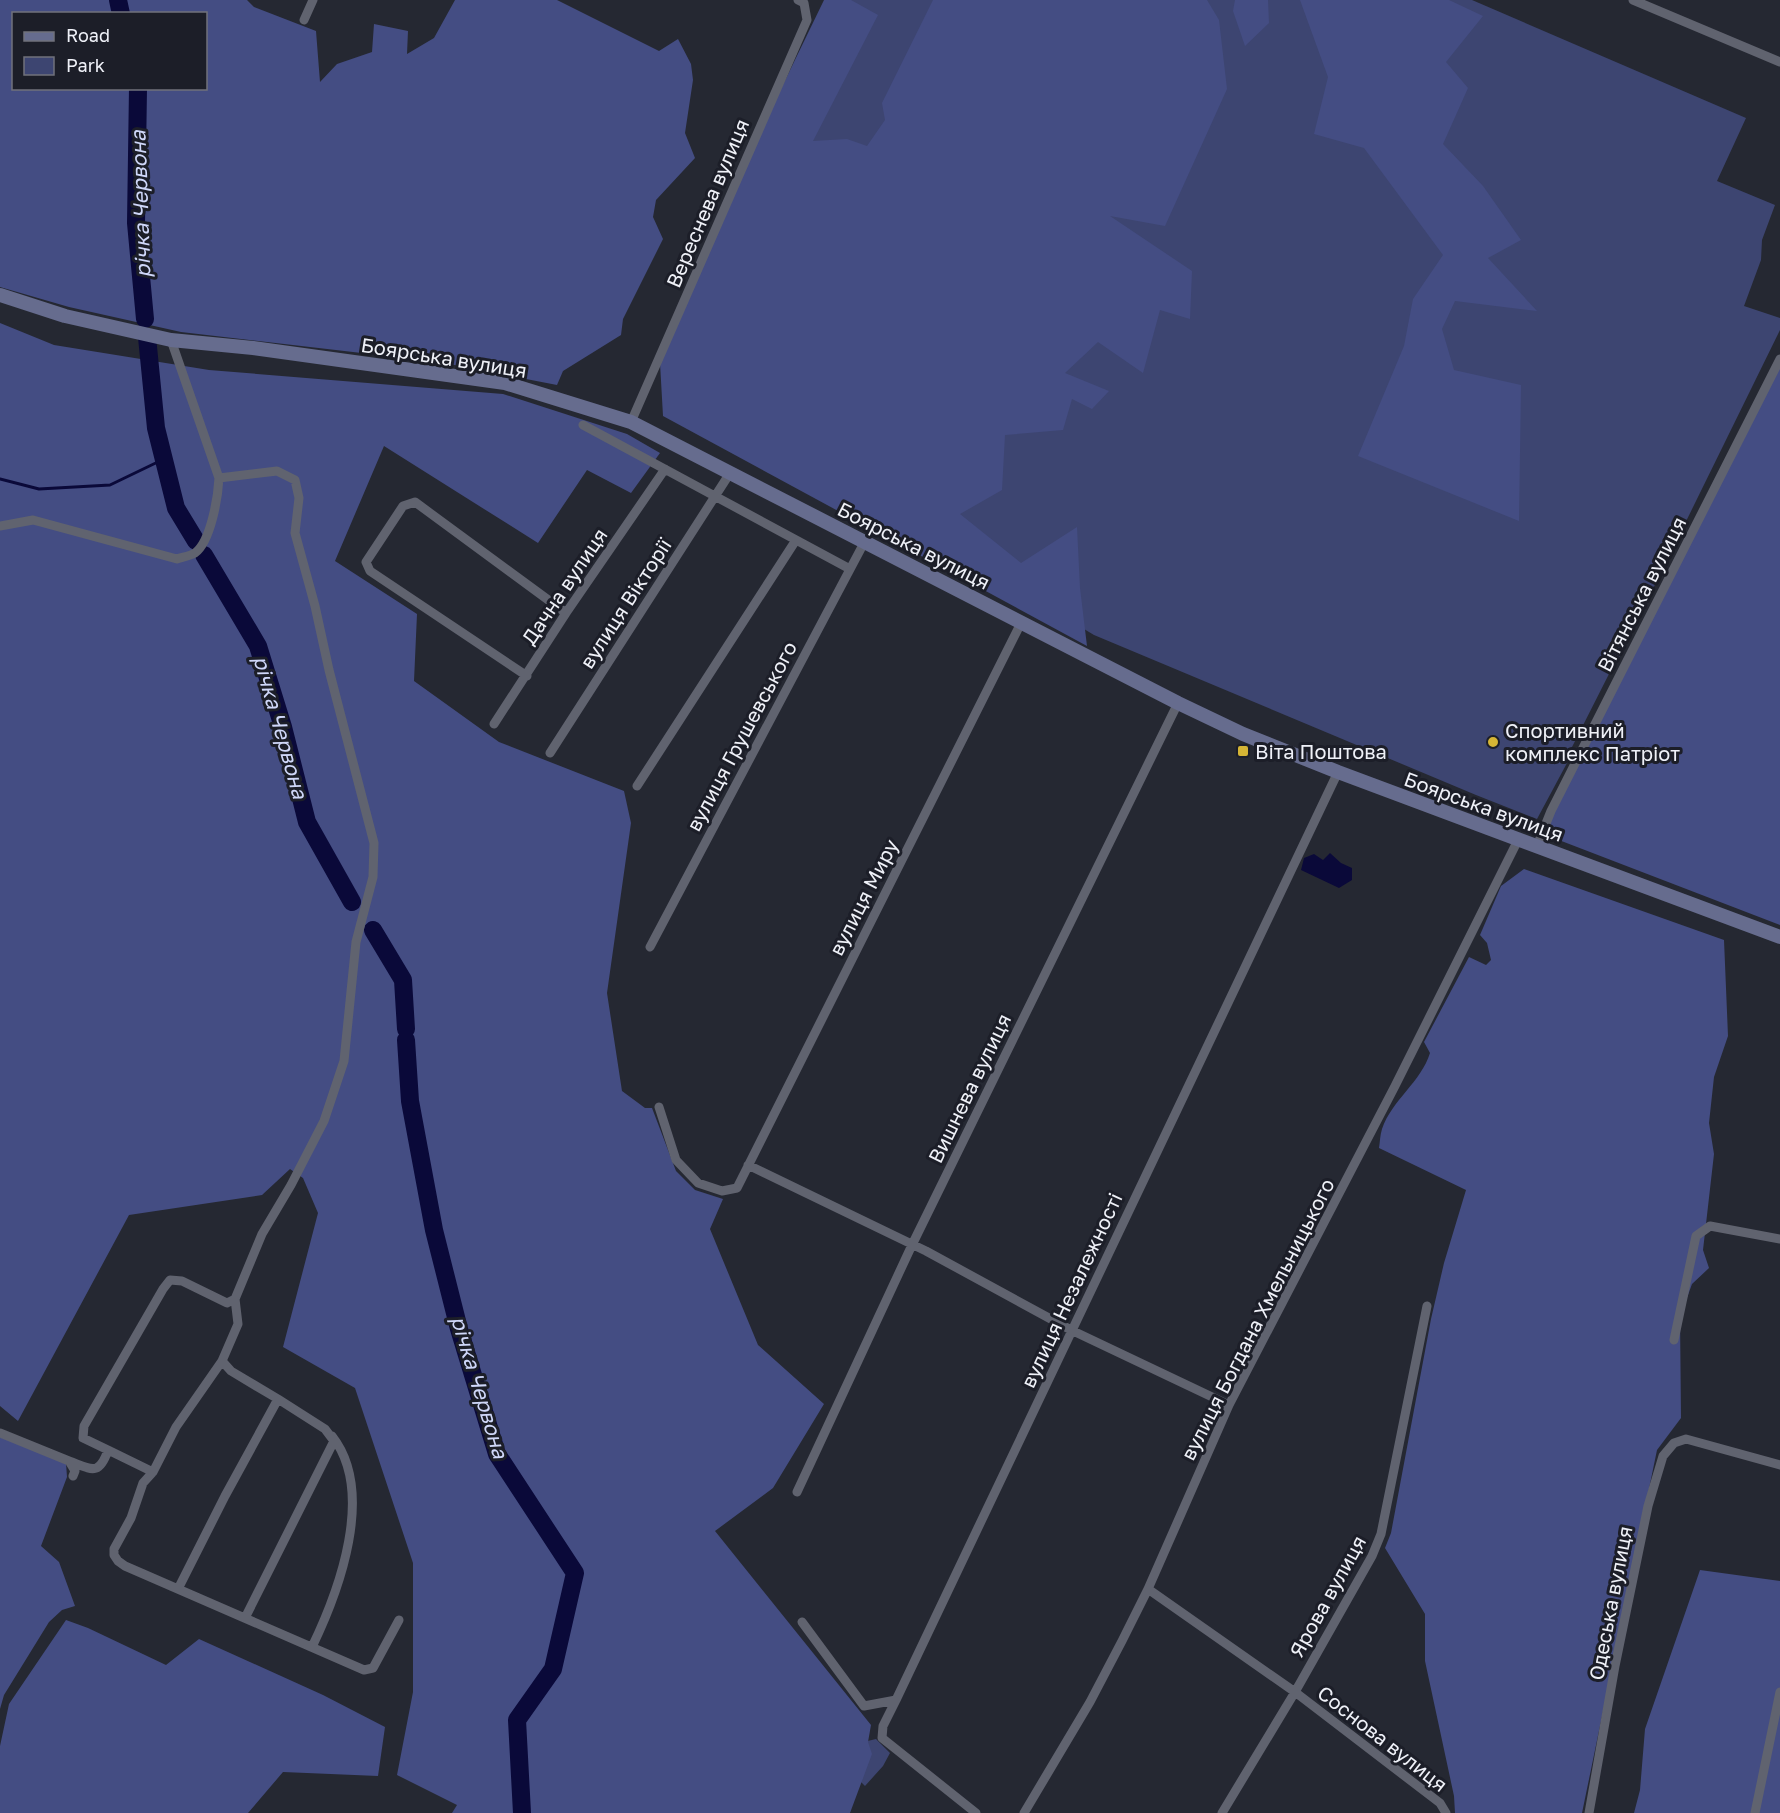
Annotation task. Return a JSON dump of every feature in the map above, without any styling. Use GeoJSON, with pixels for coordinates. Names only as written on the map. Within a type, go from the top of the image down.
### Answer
{"type":"FeatureCollection","features":[{"type":"Feature","properties":{"kind":"street"},"geometry":{"type":"LineString","coordinates":[[304,20],[313,0]]}},
{"type":"Feature","properties":{"kind":"street","name":"Вереснева вулиця"},"geometry":{"type":"LineString","coordinates":[[631,422],[807,20],[804,3],[798,0]]}},
{"type":"Feature","properties":{"kind":"street"},"geometry":{"type":"LineString","coordinates":[[1633,0],[1780,62]]}},
{"type":"Feature","properties":{"kind":"street","name":"Боярська вулиця"},"geometry":{"type":"LineString","coordinates":[[0,295],[65,316],[171,340],[253,348],[505,383],[631,422],[1178,703],[1243,734],[1338,772],[1780,937]]}},
{"type":"Feature","properties":{"kind":"street"},"geometry":{"type":"LineString","coordinates":[[0,526],[33,520],[177,559],[193,555],[204,544],[219,494],[219,478],[171,340]]}},
{"type":"Feature","properties":{"kind":"street","name":"Вітянська вулиця"},"geometry":{"type":"LineString","coordinates":[[1537,846],[1551,811],[1780,359]]}},
{"type":"Feature","properties":{"kind":"street"},"geometry":{"type":"LineString","coordinates":[[584,425],[850,569]]}},
{"type":"Feature","properties":{"kind":"street","name":"Дачна вулиця"},"geometry":{"type":"LineString","coordinates":[[494,724],[566,613],[665,469]]}},
{"type":"Feature","properties":{"kind":"street"},"geometry":{"type":"LineString","coordinates":[[219,478],[277,471],[295,480],[299,498],[295,533],[374,843],[373,877],[356,942],[344,1061],[324,1121],[291,1185],[262,1234],[235,1299],[238,1324],[222,1361],[176,1427],[153,1472],[143,1483],[131,1518],[114,1549],[114,1555],[125,1566],[369,1671],[373,1668],[399,1620]]}},
{"type":"Feature","properties":{"kind":"street","name":"вулиця Вікторії"},"geometry":{"type":"LineString","coordinates":[[550,753],[730,473]]}},
{"type":"Feature","properties":{"kind":"street"},"geometry":{"type":"LineString","coordinates":[[527,676],[370,571],[366,562],[402,506],[415,502],[566,613]]}},
{"type":"Feature","properties":{"kind":"street"},"geometry":{"type":"LineString","coordinates":[[637,786],[796,540]]}},
{"type":"Feature","properties":{"kind":"street","name":"вулиця Грушевського"},"geometry":{"type":"LineString","coordinates":[[650,947],[865,541]]}},
{"type":"Feature","properties":{"kind":"street","name":"вулиця Миру"},"geometry":{"type":"LineString","coordinates":[[659,1107],[676,1160],[698,1183],[722,1191],[737,1188],[1021,622]]}},
{"type":"Feature","properties":{"kind":"street","name":"Вишнева вулиця"},"geometry":{"type":"LineString","coordinates":[[797,1492],[912,1245],[1178,703]]}},
{"type":"Feature","properties":{"kind":"street","name":"вулиця Незалежності"},"geometry":{"type":"LineString","coordinates":[[896,1700],[1338,772]]}},
{"type":"Feature","properties":{"kind":"street","name":"вулиця Богдана Хмельницького"},"geometry":{"type":"LineString","coordinates":[[1024,1813],[1090,1702],[1148,1589],[1229,1405],[1395,1086],[1518,840]]}},
{"type":"Feature","properties":{"kind":"street"},"geometry":{"type":"LineString","coordinates":[[748,1165],[912,1245],[1071,1330],[1229,1405]]}},
{"type":"Feature","properties":{"kind":"street"},"geometry":{"type":"LineString","coordinates":[[1674,1340],[1696,1236],[1710,1227],[1752,1232],[1780,1239]]}},
{"type":"Feature","properties":{"kind":"street"},"geometry":{"type":"LineString","coordinates":[[153,1472],[83,1438],[84,1426],[170,1280],[183,1281],[227,1303],[235,1299]]}},
{"type":"Feature","properties":{"kind":"street","name":"Ярова вулиця"},"geometry":{"type":"LineString","coordinates":[[1222,1813],[1295,1692],[1372,1556],[1381,1534],[1427,1306]]}},
{"type":"Feature","properties":{"kind":"street"},"geometry":{"type":"LineString","coordinates":[[222,1361],[231,1371],[325,1429],[337,1442],[350,1472],[352,1492],[349,1542],[332,1600],[312,1647]]}},
{"type":"Feature","properties":{"kind":"street"},"geometry":{"type":"LineString","coordinates":[[178,1589],[278,1399]]}},
{"type":"Feature","properties":{"kind":"street"},"geometry":{"type":"LineString","coordinates":[[0,1433],[92,1469],[103,1464],[108,1450]]}},
{"type":"Feature","properties":{"kind":"street"},"geometry":{"type":"LineString","coordinates":[[245,1618],[331,1448],[333,1441],[330,1434]]}},
{"type":"Feature","properties":{"kind":"street","name":"Одеська вулиця"},"geometry":{"type":"LineString","coordinates":[[1589,1813],[1638,1552],[1663,1455],[1674,1443],[1686,1439],[1780,1465]]}},
{"type":"Feature","properties":{"kind":"street"},"geometry":{"type":"LineString","coordinates":[[69,1461],[75,1471],[73,1476]]}},
{"type":"Feature","properties":{"kind":"street","name":"Соснова вулиця"},"geometry":{"type":"LineString","coordinates":[[1148,1589],[1295,1692],[1440,1803],[1446,1813]]}},
{"type":"Feature","properties":{"kind":"street"},"geometry":{"type":"LineString","coordinates":[[802,1622],[864,1706],[896,1700]]}},
{"type":"Feature","properties":{"kind":"street"},"geometry":{"type":"LineString","coordinates":[[1755,1813],[1780,1692]]}},
{"type":"Feature","properties":{"kind":"street"},"geometry":{"type":"LineString","coordinates":[[896,1700],[883,1726],[882,1738],[976,1813]]}},
{"type":"Feature","properties":{"kind":"street"},"geometry":{"type":"LineString","coordinates":[[1433,1813],[1440,1803]]}},
{"type":"Feature","properties":{"kind":"green space"},"geometry":{"type":"Polygon","coordinates":[[[830,0],[1472,0],[1746,118],[1717,181],[1775,205],[1762,240],[1761,260],[1744,306],[1780,318],[1780,330],[1613,670],[1571,749],[1574,750],[1537,819],[1094,635],[686,390],[830,0]]]}},
{"type":"Feature","properties":{"kind":"green space"},"geometry":{"type":"Polygon","coordinates":[[[876,1739],[890,1753],[883,1766],[865,1786],[846,1767],[855,1744],[876,1739]]]}},
{"type":"Feature","properties":{"kind":"shaded area"},"geometry":{"type":"Polygon","coordinates":[[[0,0],[247,0],[254,7],[316,31],[320,82],[337,64],[372,52],[374,24],[408,31],[407,54],[434,38],[455,0],[557,0],[659,51],[678,39],[691,64],[693,80],[685,133],[695,158],[656,200],[653,217],[663,239],[623,319],[621,335],[563,371],[557,385],[439,362],[181,332],[69,307],[0,287],[0,0]]]}},
{"type":"Feature","properties":{"kind":"shaded area"},"geometry":{"type":"Polygon","coordinates":[[[824,0],[851,0],[878,15],[813,141],[847,139],[867,146],[885,120],[882,103],[933,0],[1207,0],[1219,20],[1227,89],[1165,226],[1110,216],[1192,271],[1190,319],[1160,310],[1143,373],[1098,342],[1065,373],[1109,391],[1092,409],[1072,399],[1063,430],[1005,435],[1002,490],[960,514],[1021,563],[1077,527],[1080,588],[1087,646],[663,416],[660,363],[699,258],[824,0]]]}},
{"type":"Feature","properties":{"kind":"shaded area"},"geometry":{"type":"Polygon","coordinates":[[[1235,0],[1268,0],[1269,23],[1245,46],[1233,11],[1235,0]]]}},
{"type":"Feature","properties":{"kind":"shaded area"},"geometry":{"type":"Polygon","coordinates":[[[1300,0],[1449,0],[1483,16],[1446,62],[1468,88],[1443,144],[1483,186],[1521,240],[1488,258],[1537,311],[1455,301],[1442,329],[1454,370],[1521,385],[1519,521],[1358,456],[1404,346],[1413,299],[1443,255],[1364,148],[1314,134],[1328,77],[1300,0]]]}},
{"type":"Feature","properties":{"kind":"shaded area"},"geometry":{"type":"Polygon","coordinates":[[[0,323],[54,345],[209,370],[503,394],[627,434],[660,453],[631,493],[587,470],[538,543],[384,446],[335,561],[417,614],[414,681],[499,742],[624,791],[631,823],[607,993],[622,1091],[645,1108],[652,1108],[676,1171],[695,1190],[723,1199],[710,1229],[758,1345],[824,1404],[773,1488],[715,1531],[871,1725],[868,1742],[872,1754],[850,1813],[452,1813],[457,1805],[397,1775],[413,1692],[413,1563],[355,1388],[283,1347],[318,1213],[303,1178],[290,1169],[262,1195],[129,1215],[18,1421],[0,1406],[0,323]]]}},
{"type":"Feature","properties":{"kind":"shaded area"},"geometry":{"type":"Polygon","coordinates":[[[1780,364],[1780,925],[1551,837],[1546,813],[1780,364]]]}},
{"type":"Feature","properties":{"kind":"shaded area"},"geometry":{"type":"Polygon","coordinates":[[[1330,853],[1341,863],[1352,868],[1352,880],[1339,888],[1301,870],[1304,858],[1314,854],[1323,860],[1330,853]]]}},
{"type":"Feature","properties":{"kind":"shaded area"},"geometry":{"type":"Polygon","coordinates":[[[1524,869],[1724,940],[1728,1036],[1714,1077],[1709,1123],[1714,1154],[1703,1250],[1709,1268],[1692,1284],[1680,1317],[1681,1418],[1657,1450],[1582,1813],[1455,1813],[1454,1796],[1425,1661],[1425,1614],[1385,1548],[1391,1533],[1431,1319],[1444,1263],[1466,1190],[1379,1148],[1381,1131],[1392,1109],[1426,1063],[1430,1053],[1424,1042],[1469,957],[1486,965],[1491,960],[1487,943],[1480,935],[1501,886],[1524,869]]]}},
{"type":"Feature","properties":{"kind":"shaded area"},"geometry":{"type":"Polygon","coordinates":[[[0,1437],[66,1463],[67,1477],[41,1546],[59,1562],[75,1606],[62,1610],[49,1622],[4,1695],[0,1709],[0,1437]]]}},
{"type":"Feature","properties":{"kind":"shaded area"},"geometry":{"type":"Polygon","coordinates":[[[1700,1570],[1780,1581],[1780,1813],[1634,1813],[1640,1790],[1645,1729],[1700,1570]]]}},
{"type":"Feature","properties":{"kind":"shaded area"},"geometry":{"type":"Polygon","coordinates":[[[66,1620],[166,1665],[199,1639],[323,1695],[385,1727],[378,1776],[283,1772],[248,1813],[0,1813],[0,1746],[9,1704],[66,1620]]]}},
{"type":"Feature","properties":{"kind":"waterway","name":"річка Червона"},"geometry":{"type":"LineString","coordinates":[[118,0],[121,12]]}},
{"type":"Feature","properties":{"kind":"waterway","name":"річка Червона"},"geometry":{"type":"LineString","coordinates":[[138,90],[136,223],[145,319]]}},
{"type":"Feature","properties":{"kind":"waterway"},"geometry":{"type":"LineString","coordinates":[[147,337],[156,428],[176,508],[196,541]]}},
{"type":"Feature","properties":{"kind":"waterway"},"geometry":{"type":"LineString","coordinates":[[0,479],[39,489],[110,485],[164,459]]}},
{"type":"Feature","properties":{"kind":"waterway","name":"річка Червона"},"geometry":{"type":"LineString","coordinates":[[204,555],[258,646],[283,727],[307,822],[352,902]]}},
{"type":"Feature","properties":{"kind":"waterway"},"geometry":{"type":"LineString","coordinates":[[373,930],[403,980],[406,1029]]}},
{"type":"Feature","properties":{"kind":"waterway","name":"річка Червона"},"geometry":{"type":"LineString","coordinates":[[406,1040],[410,1101],[434,1230],[459,1329],[497,1454],[575,1573],[553,1669],[517,1720],[522,1813]]}},
{"type":"Feature","properties":{"kind":"place","name":"Спортивний комплекс Патріот"},"geometry":{"type":"Point","coordinates":[1493,742]}},
{"type":"Feature","properties":{"kind":"place","name":"Віта Поштова"},"geometry":{"type":"Point","coordinates":[1243,751]}}]}
